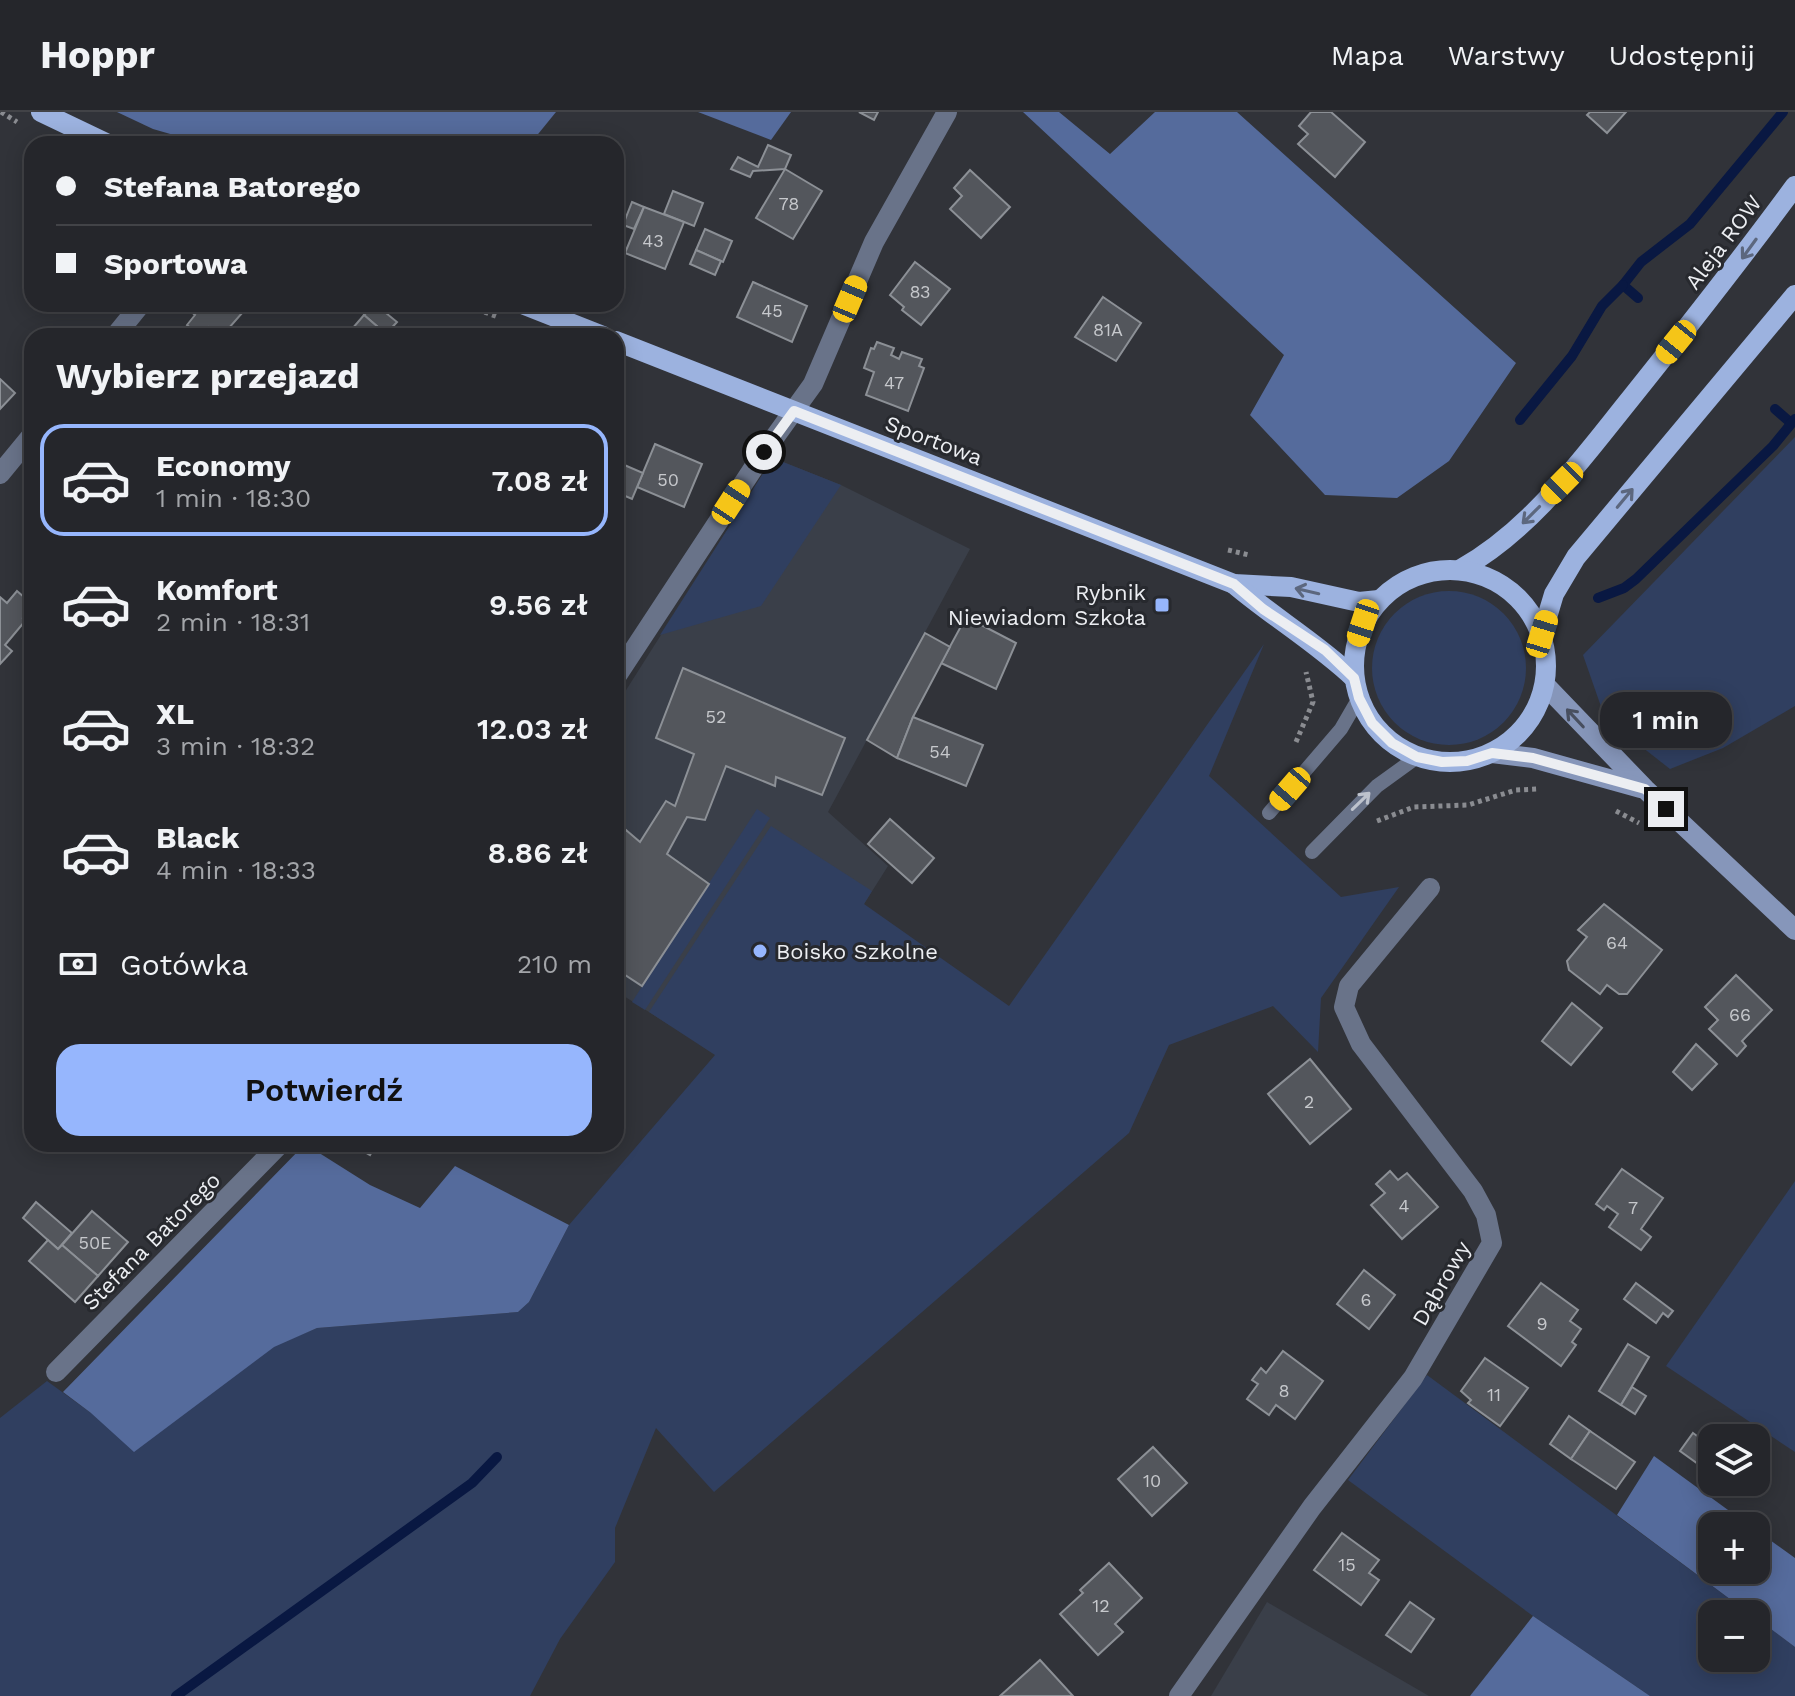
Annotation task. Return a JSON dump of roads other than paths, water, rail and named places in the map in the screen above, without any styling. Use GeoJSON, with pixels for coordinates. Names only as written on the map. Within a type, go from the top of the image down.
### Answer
{"type":"FeatureCollection","features":[{"type":"Feature","properties":{"kind":"main road"},"geometry":{"type":"LineString","coordinates":[[41,112],[91,136]]}},
{"type":"Feature","properties":{"kind":"main road","name":"Aleja ROW"},"geometry":{"type":"LineString","coordinates":[[1461,569],[1488,554],[1562,483],[1733,271],[1795,186]]}},
{"type":"Feature","properties":{"kind":"main road"},"geometry":{"type":"LineString","coordinates":[[1542,634],[1554,594],[1576,557],[1795,295]]}},
{"type":"Feature","properties":{"kind":"main road"},"geometry":{"type":"LineString","coordinates":[[542,312],[583,328]]}},
{"type":"Feature","properties":{"kind":"main road","name":"Sportowa"},"geometry":{"type":"LineString","coordinates":[[624,344],[1234,584],[1291,587],[1359,602],[1379,600]]}},
{"type":"Feature","properties":{"kind":"main road"},"geometry":{"type":"LineString","coordinates":[[1438,569],[1461,569],[1488,576],[1511,590],[1530,610],[1542,634],[1547,659],[1545,685],[1535,713],[1517,736],[1492,753],[1467,761],[1442,762],[1417,757],[1392,743],[1372,723],[1356,688],[1354,650],[1363,623],[1379,600],[1396,585],[1438,569]]}},
{"type":"Feature","properties":{"kind":"main road","name":"Sportowa"},"geometry":{"type":"LineString","coordinates":[[1234,584],[1263,609],[1325,650],[1356,688]]}},
{"type":"Feature","properties":{"kind":"street"},"geometry":{"type":"LineString","coordinates":[[624,665],[764,452],[813,384],[874,242],[947,112]]}},
{"type":"Feature","properties":{"kind":"street"},"geometry":{"type":"LineString","coordinates":[[122,328],[134,312]]}},
{"type":"Feature","properties":{"kind":"street"},"geometry":{"type":"LineString","coordinates":[[0,474],[24,445]]}},
{"type":"Feature","properties":{"kind":"street"},"geometry":{"type":"LineString","coordinates":[[1545,685],[1645,789],[1795,930]]}},
{"type":"Feature","properties":{"kind":"street"},"geometry":{"type":"LineString","coordinates":[[1492,753],[1533,758],[1645,789]]}},
{"type":"Feature","properties":{"kind":"street","name":"Dąbrowy"},"geometry":{"type":"LineString","coordinates":[[1179,1696],[1312,1507],[1413,1378],[1492,1243],[1486,1215],[1473,1191],[1361,1044],[1344,1007],[1349,986],[1430,888]]}},
{"type":"Feature","properties":{"kind":"street","name":"Stefana Batorego"},"geometry":{"type":"LineString","coordinates":[[56,1372],[272,1152]]}},
{"type":"Feature","properties":{"kind":"lane"},"geometry":{"type":"LineString","coordinates":[[1269,813],[1341,729],[1356,688]]}},
{"type":"Feature","properties":{"kind":"lane"},"geometry":{"type":"LineString","coordinates":[[1312,852],[1377,786],[1417,757]]}},
{"type":"Feature","properties":{"kind":"waterway"},"geometry":{"type":"LineString","coordinates":[[1638,298],[1623,285],[1641,262],[1690,224],[1783,112]]}},
{"type":"Feature","properties":{"kind":"waterway"},"geometry":{"type":"LineString","coordinates":[[1520,420],[1572,356],[1602,306],[1623,285]]}},
{"type":"Feature","properties":{"kind":"waterway"},"geometry":{"type":"LineString","coordinates":[[1775,409],[1791,423]]}},
{"type":"Feature","properties":{"kind":"waterway"},"geometry":{"type":"LineString","coordinates":[[1598,598],[1624,588],[1636,579],[1773,446],[1795,419]]}},
{"type":"Feature","properties":{"kind":"waterway"},"geometry":{"type":"LineString","coordinates":[[176,1696],[472,1483],[497,1457]]}},
{"type":"Feature","properties":{"kind":"place","name":"Rybnik Niewiadom Szkoła"},"geometry":{"type":"Point","coordinates":[1162,605]}},
{"type":"Feature","properties":{"kind":"place","name":"Boisko Szkolne"},"geometry":{"type":"Point","coordinates":[760,951]}}]}
